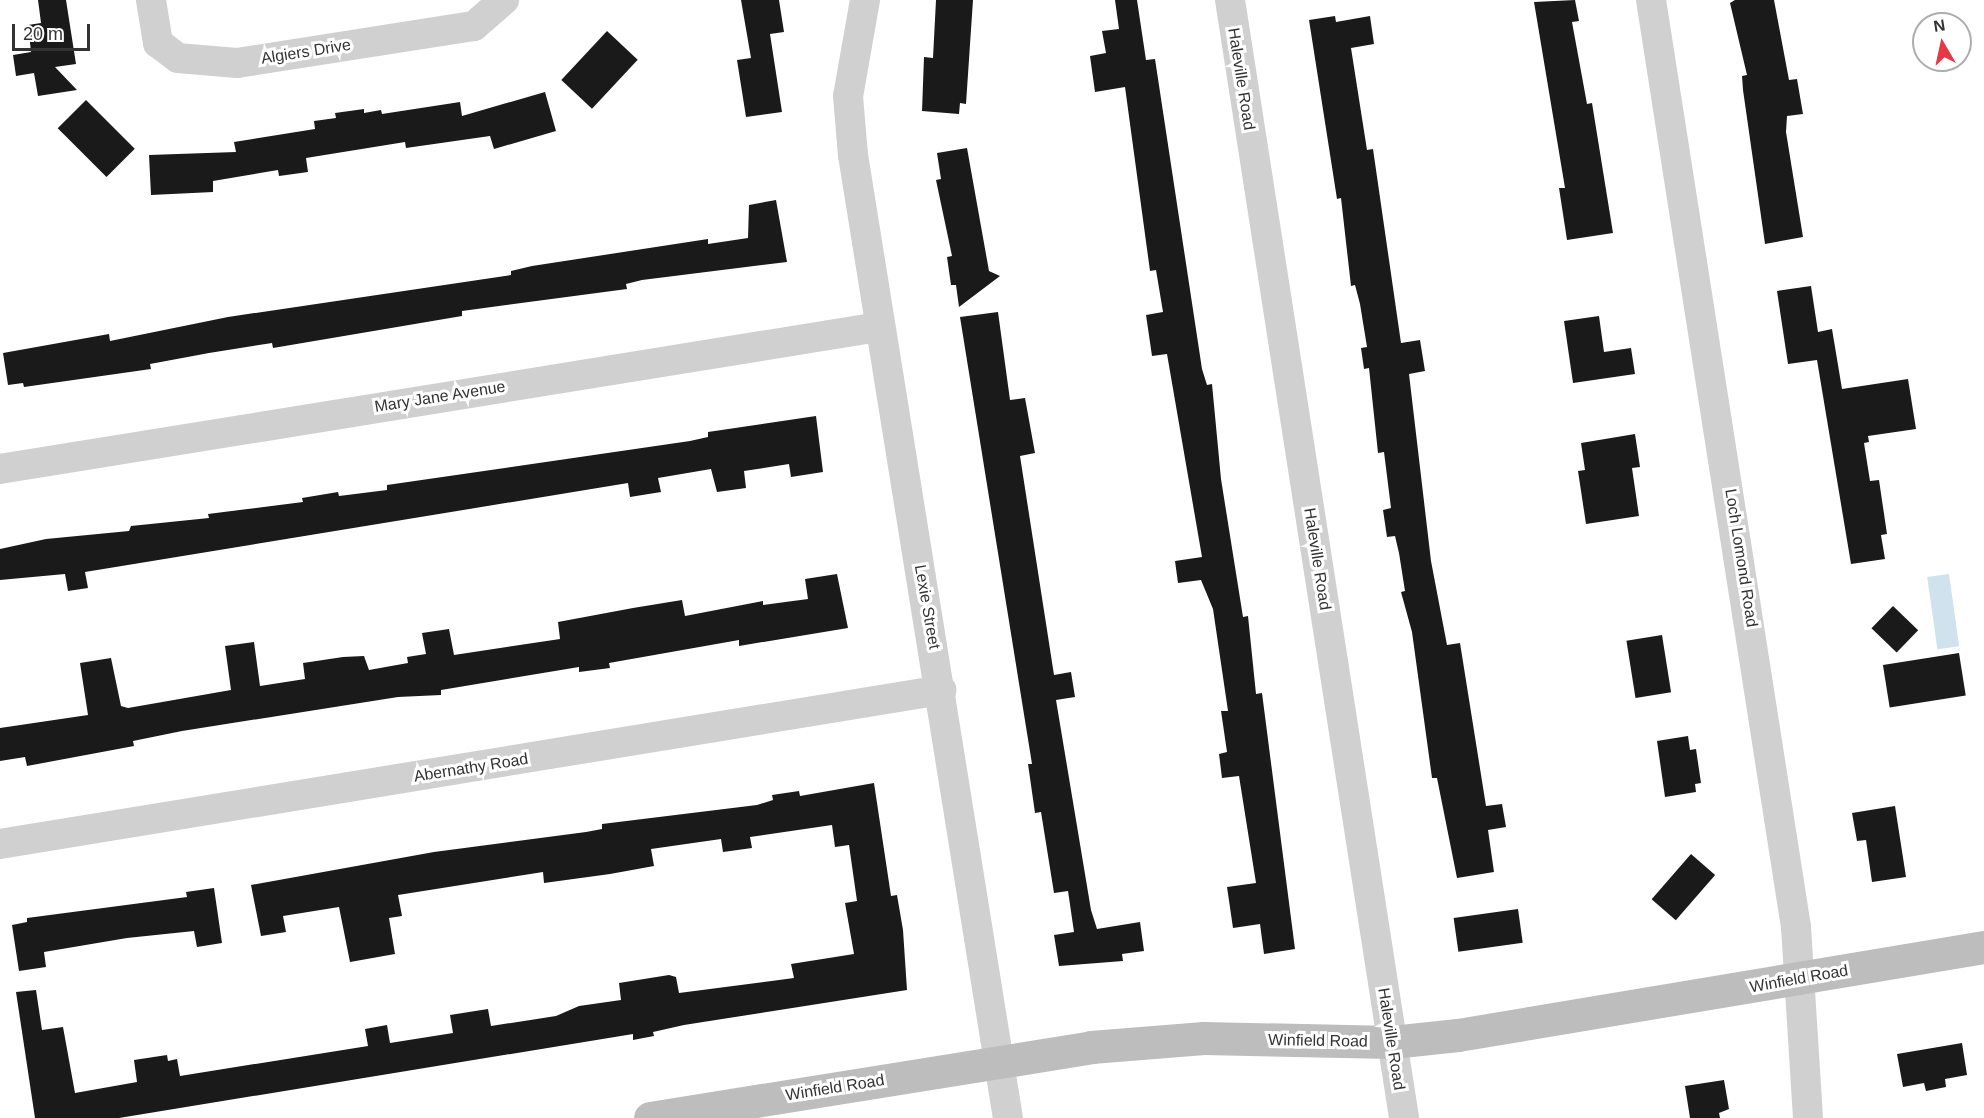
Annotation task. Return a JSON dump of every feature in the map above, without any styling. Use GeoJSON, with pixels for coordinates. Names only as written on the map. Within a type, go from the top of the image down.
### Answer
{"type":"FeatureCollection","features":[{"type":"Feature","properties":{"kind":"street","name":"Algiers Drive"},"geometry":{"type":"LineString","coordinates":[[151,0],[158,44],[178,58],[237,63],[474,26],[500,5]]}},
{"type":"Feature","properties":{"kind":"street","name":"Lexie Street"},"geometry":{"type":"LineString","coordinates":[[865,0],[848,96],[879,327],[941,690],[1008,1118]]}},
{"type":"Feature","properties":{"kind":"street","name":"Haleville Road"},"geometry":{"type":"LineString","coordinates":[[1230,0],[1404,1118]]}},
{"type":"Feature","properties":{"kind":"street","name":"Loch Lomond Road"},"geometry":{"type":"LineString","coordinates":[[1651,0],[1759,670],[1800,978],[1808,1118]]}},
{"type":"Feature","properties":{"kind":"street","name":"Mary Jane Avenue"},"geometry":{"type":"LineString","coordinates":[[0,469],[879,327]]}},
{"type":"Feature","properties":{"kind":"street","name":"Abernathy Road"},"geometry":{"type":"LineString","coordinates":[[0,844],[941,690]]}},
{"type":"Feature","properties":{"kind":"street","name":"Winfield Road"},"geometry":{"type":"LineString","coordinates":[[650,1118],[999,1061],[1184,1039],[1392,1042],[1524,1025],[1984,947]]}},
{"type":"Feature","properties":{"kind":"water"},"geometry":{"type":"Polygon","coordinates":[[[1949,574],[1959,646],[1937,649],[1927,577],[1949,574]]]}},
{"type":"Feature","properties":{"kind":"building"},"geometry":{"type":"Polygon","coordinates":[[[38,0],[66,0],[76,64],[55,67],[77,90],[38,96],[34,73],[16,76],[13,55],[31,52],[28,25],[41,23],[38,0]]]}},
{"type":"Feature","properties":{"kind":"building"},"geometry":{"type":"Polygon","coordinates":[[[741,0],[779,0],[784,32],[770,34],[782,112],[746,117],[737,60],[751,58],[741,0]]]}},
{"type":"Feature","properties":{"kind":"building"},"geometry":{"type":"Polygon","coordinates":[[[936,0],[973,0],[966,104],[960,103],[959,114],[922,111],[924,57],[933,58],[936,0]]]}},
{"type":"Feature","properties":{"kind":"building"},"geometry":{"type":"Polygon","coordinates":[[[1115,0],[1137,0],[1146,60],[1155,59],[1202,369],[1207,385],[1212,384],[1221,479],[1243,617],[1248,616],[1256,694],[1262,693],[1295,949],[1264,954],[1260,924],[1233,928],[1227,887],[1256,883],[1239,776],[1222,778],[1219,754],[1227,752],[1221,711],[1228,711],[1213,609],[1201,580],[1178,583],[1175,561],[1202,557],[1167,354],[1152,356],[1146,315],[1163,312],[1156,270],[1150,271],[1125,87],[1095,92],[1090,56],[1106,53],[1102,31],[1119,29],[1115,0]]]}},
{"type":"Feature","properties":{"kind":"building"},"geometry":{"type":"Polygon","coordinates":[[[1575,0],[1579,21],[1572,22],[1587,104],[1592,103],[1613,233],[1567,240],[1559,188],[1565,188],[1534,2],[1575,0]]]}},
{"type":"Feature","properties":{"kind":"building"},"geometry":{"type":"Polygon","coordinates":[[[1735,0],[1774,0],[1789,80],[1797,79],[1803,114],[1787,116],[1786,132],[1803,237],[1765,244],[1743,90],[1742,76],[1747,75],[1730,3],[1735,0]]]}},
{"type":"Feature","properties":{"kind":"building"},"geometry":{"type":"Polygon","coordinates":[[[1335,16],[1336,22],[1370,16],[1374,44],[1351,48],[1367,150],[1373,149],[1401,343],[1420,340],[1425,371],[1409,374],[1431,561],[1447,645],[1460,643],[1486,806],[1502,804],[1506,827],[1488,830],[1494,872],[1457,878],[1437,778],[1432,778],[1412,632],[1401,592],[1405,591],[1399,553],[1395,536],[1387,537],[1383,510],[1391,508],[1384,452],[1378,453],[1369,368],[1364,369],[1361,348],[1367,347],[1360,304],[1355,285],[1351,286],[1341,198],[1337,199],[1309,20],[1335,16]]]}},
{"type":"Feature","properties":{"kind":"building"},"geometry":{"type":"Polygon","coordinates":[[[607,31],[638,60],[592,109],[561,80],[607,31]]]}},
{"type":"Feature","properties":{"kind":"building"},"geometry":{"type":"Polygon","coordinates":[[[545,92],[556,131],[494,149],[490,136],[406,148],[405,142],[306,158],[308,172],[279,176],[278,170],[213,181],[213,192],[151,195],[149,155],[236,152],[234,142],[315,129],[314,121],[336,118],[335,113],[364,109],[364,113],[381,110],[382,114],[460,102],[462,116],[545,92]]]}},
{"type":"Feature","properties":{"kind":"building"},"geometry":{"type":"Polygon","coordinates":[[[86,100],[135,149],[107,177],[58,128],[86,100]]]}},
{"type":"Feature","properties":{"kind":"building"},"geometry":{"type":"Polygon","coordinates":[[[967,148],[989,271],[1000,276],[959,307],[956,285],[951,285],[947,257],[952,256],[936,180],[941,179],[937,153],[967,148]]]}},
{"type":"Feature","properties":{"kind":"building"},"geometry":{"type":"Polygon","coordinates":[[[776,200],[787,262],[642,280],[626,284],[627,289],[462,311],[462,316],[273,348],[272,343],[209,353],[150,364],[151,369],[24,387],[23,383],[8,385],[3,353],[109,334],[110,341],[228,317],[511,275],[511,271],[532,266],[708,239],[708,244],[748,238],[749,205],[776,200]]]}},
{"type":"Feature","properties":{"kind":"building"},"geometry":{"type":"Polygon","coordinates":[[[1811,286],[1818,332],[1832,329],[1842,389],[1908,379],[1916,429],[1868,436],[1869,442],[1864,443],[1870,481],[1879,480],[1887,534],[1881,535],[1885,559],[1851,564],[1817,360],[1788,364],[1777,291],[1811,286]]]}},
{"type":"Feature","properties":{"kind":"building"},"geometry":{"type":"Polygon","coordinates":[[[998,312],[1010,400],[1025,398],[1035,453],[1020,456],[1054,675],[1071,672],[1075,697],[1056,700],[1091,910],[1097,929],[1140,922],[1144,951],[1122,954],[1123,961],[1059,966],[1054,935],[1074,932],[1068,891],[1054,893],[1041,812],[1035,813],[1028,764],[1032,764],[960,317],[998,312]]]}},
{"type":"Feature","properties":{"kind":"building"},"geometry":{"type":"Polygon","coordinates":[[[1599,316],[1604,352],[1631,348],[1635,374],[1573,383],[1564,321],[1599,316]]]}},
{"type":"Feature","properties":{"kind":"building"},"geometry":{"type":"Polygon","coordinates":[[[816,416],[823,472],[791,477],[789,464],[744,471],[746,488],[717,492],[711,469],[658,478],[661,492],[630,497],[628,483],[85,572],[88,588],[68,591],[65,574],[0,580],[0,549],[46,539],[129,531],[131,526],[209,518],[208,514],[303,502],[302,498],[338,492],[339,496],[387,490],[387,485],[690,441],[708,437],[708,432],[816,416]]]}},
{"type":"Feature","properties":{"kind":"building"},"geometry":{"type":"Polygon","coordinates":[[[1635,434],[1640,467],[1632,468],[1639,516],[1586,524],[1578,471],[1585,470],[1581,443],[1635,434]]]}},
{"type":"Feature","properties":{"kind":"building"},"geometry":{"type":"Polygon","coordinates":[[[837,574],[848,628],[739,646],[739,640],[609,663],[610,668],[579,672],[579,667],[441,690],[441,695],[398,697],[182,731],[133,741],[134,746],[27,766],[25,757],[0,761],[0,728],[88,715],[80,663],[111,658],[121,706],[128,708],[231,690],[225,646],[254,642],[260,686],[305,679],[303,663],[364,656],[369,670],[408,663],[407,657],[426,654],[422,633],[449,629],[454,655],[560,639],[558,622],[682,600],[685,616],[763,601],[763,605],[808,599],[805,579],[837,574]]]}},
{"type":"Feature","properties":{"kind":"building"},"geometry":{"type":"Polygon","coordinates":[[[1893,606],[1918,630],[1897,653],[1871,628],[1893,606]]]}},
{"type":"Feature","properties":{"kind":"building"},"geometry":{"type":"Polygon","coordinates":[[[1662,635],[1671,692],[1636,698],[1626,641],[1662,635]]]}},
{"type":"Feature","properties":{"kind":"building"},"geometry":{"type":"Polygon","coordinates":[[[1959,653],[1966,695],[1890,708],[1883,665],[1959,653]]]}},
{"type":"Feature","properties":{"kind":"building"},"geometry":{"type":"Polygon","coordinates":[[[1688,736],[1690,750],[1696,749],[1701,783],[1695,784],[1696,792],[1665,797],[1657,741],[1688,736]]]}},
{"type":"Feature","properties":{"kind":"building"},"geometry":{"type":"Polygon","coordinates":[[[874,783],[891,896],[897,895],[903,930],[907,990],[684,1025],[653,1032],[654,1036],[633,1040],[633,1034],[119,1118],[35,1118],[16,992],[36,990],[42,1030],[63,1027],[75,1093],[137,1082],[134,1060],[167,1055],[168,1061],[177,1059],[180,1076],[368,1046],[365,1029],[387,1025],[390,1043],[453,1033],[450,1015],[488,1009],[491,1026],[556,1016],[579,1006],[621,1000],[619,983],[669,975],[676,977],[679,993],[794,978],[791,964],[854,954],[845,903],[857,901],[849,845],[835,847],[832,825],[750,837],[752,848],[723,852],[721,839],[651,849],[654,866],[610,874],[544,883],[543,872],[398,895],[402,916],[389,918],[395,954],[350,962],[339,907],[283,916],[286,932],[261,936],[251,885],[434,852],[586,832],[602,829],[602,824],[757,805],[773,800],[772,795],[799,791],[800,796],[874,783]]]}},
{"type":"Feature","properties":{"kind":"building"},"geometry":{"type":"Polygon","coordinates":[[[1895,806],[1906,877],[1872,882],[1866,840],[1857,841],[1852,813],[1895,806]]]}},
{"type":"Feature","properties":{"kind":"building"},"geometry":{"type":"Polygon","coordinates":[[[1691,854],[1715,875],[1676,920],[1652,899],[1691,854]]]}},
{"type":"Feature","properties":{"kind":"building"},"geometry":{"type":"Polygon","coordinates":[[[214,888],[222,943],[197,947],[194,931],[127,938],[44,952],[46,967],[19,971],[12,925],[27,922],[27,918],[187,897],[186,892],[214,888]]]}},
{"type":"Feature","properties":{"kind":"building"},"geometry":{"type":"Polygon","coordinates":[[[1518,909],[1523,943],[1458,952],[1454,918],[1518,909]]]}},
{"type":"Feature","properties":{"kind":"building"},"geometry":{"type":"Polygon","coordinates":[[[1962,1043],[1967,1075],[1945,1079],[1946,1087],[1926,1091],[1924,1083],[1903,1087],[1897,1054],[1962,1043]]]}},
{"type":"Feature","properties":{"kind":"building"},"geometry":{"type":"Polygon","coordinates":[[[1724,1080],[1729,1109],[1719,1113],[1720,1118],[1690,1118],[1685,1086],[1724,1080]]]}}]}
